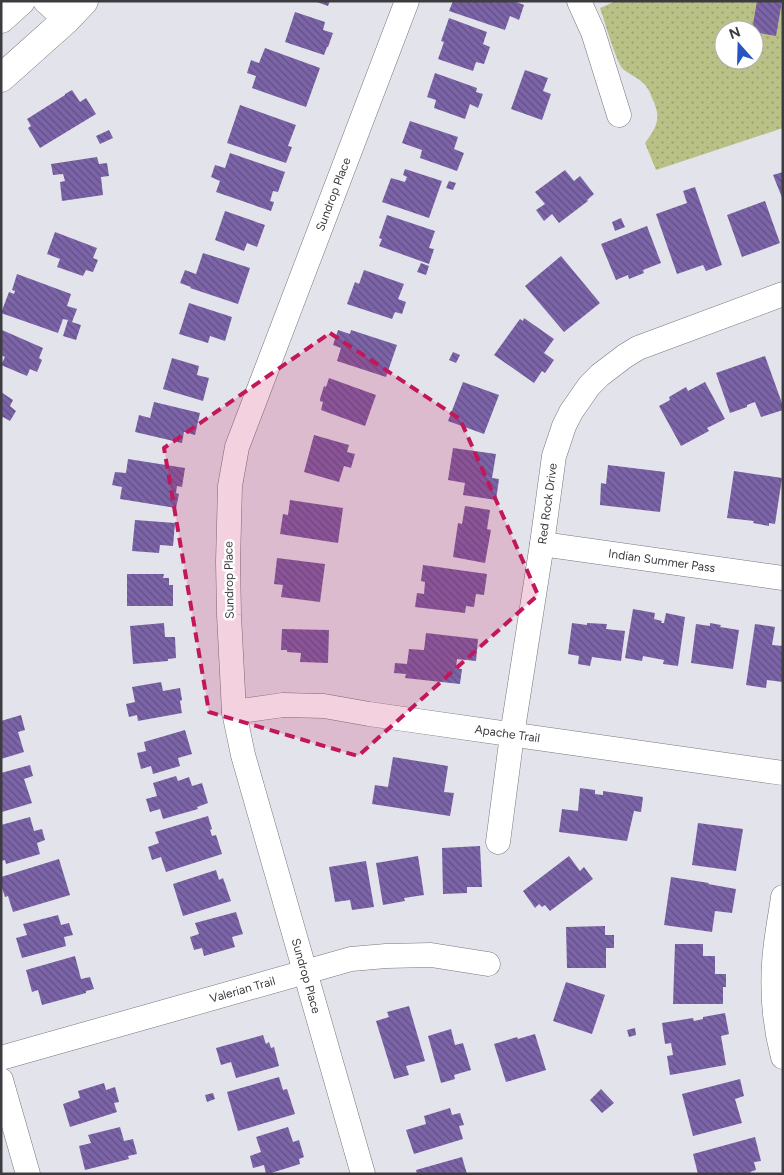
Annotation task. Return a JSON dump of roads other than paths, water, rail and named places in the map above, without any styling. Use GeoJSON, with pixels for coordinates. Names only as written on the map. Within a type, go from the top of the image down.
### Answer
{"type":"FeatureCollection","features":[{"type":"Feature","properties":{"kind":"street"},"geometry":{"type":"LineString","coordinates":[[1,19],[21,1]]}},
{"type":"Feature","properties":{"kind":"street"},"geometry":{"type":"LineString","coordinates":[[1,78],[75,11],[45,1]]}},
{"type":"Feature","properties":{"kind":"street","name":"Sundrop Place"},"geometry":{"type":"LineString","coordinates":[[362,1174],[243,755],[234,712],[228,562],[230,486],[237,447],[407,1]]}},
{"type":"Feature","properties":{"kind":"street"},"geometry":{"type":"LineString","coordinates":[[580,1],[593,32],[619,115]]}},
{"type":"Feature","properties":{"kind":"street","name":"Red Rock Drive"},"geometry":{"type":"LineString","coordinates":[[498,842],[512,735],[554,456],[571,412],[589,386],[600,375],[638,348],[783,294]]}},
{"type":"Feature","properties":{"kind":"street","name":"Indian Summer Pass"},"geometry":{"type":"LineString","coordinates":[[542,544],[783,578]]}},
{"type":"Feature","properties":{"kind":"street","name":"Apache Trail"},"geometry":{"type":"LineString","coordinates":[[234,712],[283,705],[324,706],[512,735],[783,773]]}},
{"type":"Feature","properties":{"kind":"street"},"geometry":{"type":"LineString","coordinates":[[783,898],[773,1001],[778,1039],[783,1057]]}},
{"type":"Feature","properties":{"kind":"street","name":"Valerian Trail"},"geometry":{"type":"LineString","coordinates":[[1,1058],[351,959],[432,955],[488,964]]}},
{"type":"Feature","properties":{"kind":"street"},"geometry":{"type":"LineString","coordinates":[[1,1080],[28,1174]]}}]}
